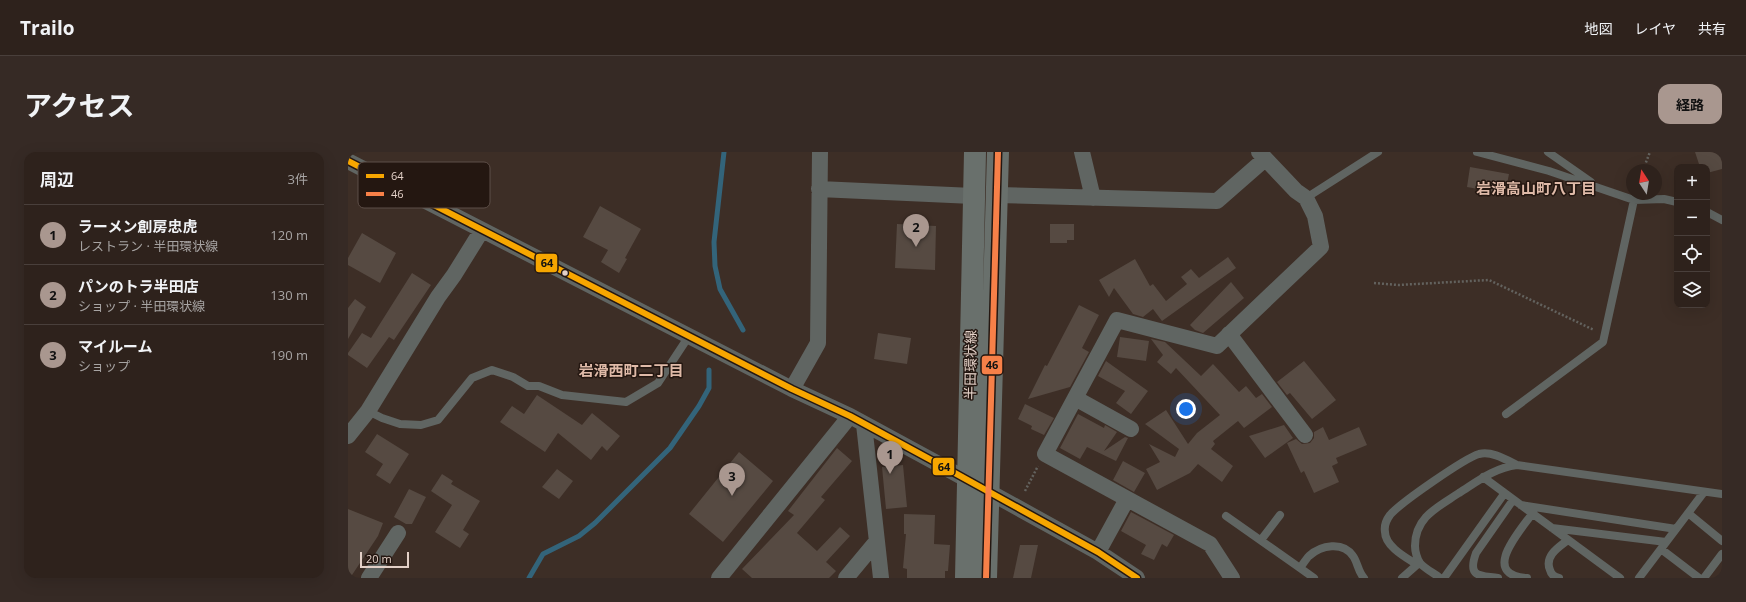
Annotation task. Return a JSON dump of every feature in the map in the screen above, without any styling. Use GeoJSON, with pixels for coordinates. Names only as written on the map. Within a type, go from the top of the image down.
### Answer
{"type":"FeatureCollection","features":[{"type":"Feature","properties":{"kind":"main road","name":"半田環状線"},"geometry":{"type":"LineString","coordinates":[[966,578],[975,152]]}},
{"type":"Feature","properties":{"kind":"main road","name":"半田環状線"},"geometry":{"type":"LineString","coordinates":[[986,578],[998,152]]}},
{"type":"Feature","properties":{"kind":"street"},"geometry":{"type":"LineString","coordinates":[[792,389],[818,344],[820,152]]}},
{"type":"Feature","properties":{"kind":"street"},"geometry":{"type":"LineString","coordinates":[[1082,152],[1093,198]]}},
{"type":"Feature","properties":{"kind":"street"},"geometry":{"type":"LineString","coordinates":[[997,195],[1217,200],[1262,155],[1296,191],[1306,198],[1315,216],[1321,247],[1217,346],[1116,320],[1045,454],[1210,544],[1232,578]]}},
{"type":"Feature","properties":{"kind":"street"},"geometry":{"type":"LineString","coordinates":[[348,161],[358,166]]}},
{"type":"Feature","properties":{"kind":"street"},"geometry":{"type":"LineString","coordinates":[[819,189],[974,196]]}},
{"type":"Feature","properties":{"kind":"street"},"geometry":{"type":"LineString","coordinates":[[439,208],[792,389],[850,416],[1098,552],[1115,571],[1137,578]]}},
{"type":"Feature","properties":{"kind":"street"},"geometry":{"type":"LineString","coordinates":[[348,436],[368,411],[438,297],[454,275],[482,230]]}},
{"type":"Feature","properties":{"kind":"street"},"geometry":{"type":"LineString","coordinates":[[1229,334],[1305,435]]}},
{"type":"Feature","properties":{"kind":"street"},"geometry":{"type":"LineString","coordinates":[[1075,398],[1131,429]]}},
{"type":"Feature","properties":{"kind":"street"},"geometry":{"type":"LineString","coordinates":[[719,578],[850,416]]}},
{"type":"Feature","properties":{"kind":"street"},"geometry":{"type":"LineString","coordinates":[[864,424],[881,578]]}},
{"type":"Feature","properties":{"kind":"street"},"geometry":{"type":"LineString","coordinates":[[1098,552],[1127,499]]}},
{"type":"Feature","properties":{"kind":"street"},"geometry":{"type":"LineString","coordinates":[[369,578],[398,533]]}},
{"type":"Feature","properties":{"kind":"street"},"geometry":{"type":"LineString","coordinates":[[846,578],[876,542]]}},
{"type":"Feature","properties":{"kind":"lane"},"geometry":{"type":"LineString","coordinates":[[1306,198],[1378,152]]}},
{"type":"Feature","properties":{"kind":"lane"},"geometry":{"type":"LineString","coordinates":[[1477,152],[1526,164],[1626,197]]}},
{"type":"Feature","properties":{"kind":"lane"},"geometry":{"type":"LineString","coordinates":[[1548,152],[1598,187]]}},
{"type":"Feature","properties":{"kind":"lane"},"geometry":{"type":"LineString","coordinates":[[1662,199],[1674,201]]}},
{"type":"Feature","properties":{"kind":"lane"},"geometry":{"type":"LineString","coordinates":[[1506,414],[1603,342],[1634,200]]}},
{"type":"Feature","properties":{"kind":"lane"},"geometry":{"type":"LineString","coordinates":[[1710,214],[1722,220]]}},
{"type":"Feature","properties":{"kind":"lane"},"geometry":{"type":"LineString","coordinates":[[368,411],[382,418],[400,424],[421,425],[438,420],[472,378],[492,370],[513,378],[528,386],[539,386],[562,395],[626,402],[658,383],[689,336]]}},
{"type":"Feature","properties":{"kind":"lane"},"geometry":{"type":"LineString","coordinates":[[1440,578],[1387,540],[1385,526],[1390,515],[1398,508],[1466,460],[1479,454],[1489,453],[1517,465],[1722,494]]}},
{"type":"Feature","properties":{"kind":"lane"},"geometry":{"type":"LineString","coordinates":[[1418,563],[1415,551],[1415,536],[1421,521],[1437,507],[1483,477],[1505,467],[1517,465]]}},
{"type":"Feature","properties":{"kind":"lane"},"geometry":{"type":"LineString","coordinates":[[1483,477],[1504,494],[1620,578]]}},
{"type":"Feature","properties":{"kind":"lane"},"geometry":{"type":"LineString","coordinates":[[1640,578],[1704,492]]}},
{"type":"Feature","properties":{"kind":"lane"},"geometry":{"type":"LineString","coordinates":[[1444,578],[1504,494]]}},
{"type":"Feature","properties":{"kind":"lane"},"geometry":{"type":"LineString","coordinates":[[1516,502],[1676,529]]}},
{"type":"Feature","properties":{"kind":"lane"},"geometry":{"type":"LineString","coordinates":[[1498,578],[1483,577],[1476,574],[1473,568],[1473,562],[1476,554],[1516,502]]}},
{"type":"Feature","properties":{"kind":"lane"},"geometry":{"type":"LineString","coordinates":[[1688,513],[1722,541]]}},
{"type":"Feature","properties":{"kind":"lane"},"geometry":{"type":"LineString","coordinates":[[1527,578],[1514,577],[1508,573],[1505,568],[1505,559],[1506,550],[1532,514]]}},
{"type":"Feature","properties":{"kind":"lane"},"geometry":{"type":"LineString","coordinates":[[1261,540],[1280,515]]}},
{"type":"Feature","properties":{"kind":"lane"},"geometry":{"type":"LineString","coordinates":[[1226,516],[1314,578]]}},
{"type":"Feature","properties":{"kind":"lane"},"geometry":{"type":"LineString","coordinates":[[1552,528],[1664,546],[1699,578]]}},
{"type":"Feature","properties":{"kind":"lane"},"geometry":{"type":"LineString","coordinates":[[1558,578],[1551,573],[1548,565],[1550,557],[1568,540]]}},
{"type":"Feature","properties":{"kind":"lane"},"geometry":{"type":"LineString","coordinates":[[1300,568],[1310,556],[1322,548],[1337,546],[1347,549],[1354,556],[1364,578]]}},
{"type":"Feature","properties":{"kind":"lane"},"geometry":{"type":"LineString","coordinates":[[1704,578],[1722,554]]}},
{"type":"Feature","properties":{"kind":"lane"},"geometry":{"type":"LineString","coordinates":[[1402,578],[1418,563]]}},
{"type":"Feature","properties":{"kind":"path"},"geometry":{"type":"LineString","coordinates":[[1645,164],[1650,152]]}},
{"type":"Feature","properties":{"kind":"path"},"geometry":{"type":"LineString","coordinates":[[1374,283],[1398,285],[1489,280],[1594,330],[1607,326]]}},
{"type":"Feature","properties":{"kind":"path"},"geometry":{"type":"LineString","coordinates":[[1025,492],[1045,454]]}},
{"type":"Feature","properties":{"kind":"building"},"geometry":{"type":"Polygon","coordinates":[[[1695,152],[1722,152],[1722,169],[1710,172],[1710,164],[1699,164],[1695,152]]]}},
{"type":"Feature","properties":{"kind":"building"},"geometry":{"type":"Polygon","coordinates":[[[1470,167],[1509,174],[1505,194],[1467,187],[1470,167]]]}},
{"type":"Feature","properties":{"kind":"building"},"geometry":{"type":"Polygon","coordinates":[[[600,206],[641,229],[625,258],[627,259],[619,273],[601,262],[608,250],[583,237],[600,206]]]}},
{"type":"Feature","properties":{"kind":"building"},"geometry":{"type":"Polygon","coordinates":[[[897,224],[936,226],[935,270],[895,268],[897,224]]]}},
{"type":"Feature","properties":{"kind":"building"},"geometry":{"type":"Polygon","coordinates":[[[1050,224],[1074,224],[1074,240],[1067,240],[1067,243],[1050,243],[1050,224]]]}},
{"type":"Feature","properties":{"kind":"building"},"geometry":{"type":"Polygon","coordinates":[[[362,233],[396,253],[380,283],[348,265],[348,258],[362,233]]]}},
{"type":"Feature","properties":{"kind":"building"},"geometry":{"type":"Polygon","coordinates":[[[1228,257],[1236,268],[1162,321],[1153,309],[1143,317],[1133,314],[1114,288],[1109,297],[1099,280],[1135,259],[1150,286],[1153,284],[1166,301],[1187,284],[1181,277],[1191,269],[1199,278],[1228,257]]]}},
{"type":"Feature","properties":{"kind":"building"},"geometry":{"type":"Polygon","coordinates":[[[412,273],[431,285],[394,340],[389,337],[367,368],[348,355],[348,353],[362,333],[371,338],[412,273]]]}},
{"type":"Feature","properties":{"kind":"building"},"geometry":{"type":"Polygon","coordinates":[[[1231,282],[1244,298],[1203,333],[1195,330],[1190,325],[1231,282]]]}},
{"type":"Feature","properties":{"kind":"building"},"geometry":{"type":"Polygon","coordinates":[[[355,299],[366,307],[348,339],[348,308],[355,299]]]}},
{"type":"Feature","properties":{"kind":"building"},"geometry":{"type":"Polygon","coordinates":[[[1079,305],[1099,315],[1082,348],[1089,352],[1070,387],[1028,399],[1045,365],[1047,366],[1079,305]]]}},
{"type":"Feature","properties":{"kind":"building"},"geometry":{"type":"Polygon","coordinates":[[[878,333],[911,338],[907,364],[874,359],[878,333]]]}},
{"type":"Feature","properties":{"kind":"building"},"geometry":{"type":"Polygon","coordinates":[[[1120,337],[1149,341],[1146,361],[1117,357],[1120,337]]]}},
{"type":"Feature","properties":{"kind":"building"},"geometry":{"type":"Polygon","coordinates":[[[1151,339],[1165,342],[1201,376],[1213,364],[1239,392],[1246,386],[1256,398],[1262,394],[1272,407],[1244,428],[1238,421],[1213,441],[1215,444],[1211,449],[1233,466],[1222,482],[1198,464],[1190,473],[1157,490],[1146,469],[1160,462],[1149,444],[1175,457],[1179,449],[1145,424],[1166,410],[1188,444],[1197,433],[1220,415],[1176,368],[1171,374],[1157,362],[1163,355],[1151,339]]]}},
{"type":"Feature","properties":{"kind":"building"},"geometry":{"type":"Polygon","coordinates":[[[1106,361],[1148,391],[1131,414],[1116,403],[1125,391],[1098,376],[1106,361]]]}},
{"type":"Feature","properties":{"kind":"building"},"geometry":{"type":"Polygon","coordinates":[[[1304,361],[1336,400],[1312,419],[1290,393],[1287,395],[1277,382],[1304,361]]]}},
{"type":"Feature","properties":{"kind":"building"},"geometry":{"type":"Polygon","coordinates":[[[537,395],[582,425],[592,413],[620,436],[607,451],[602,446],[591,460],[558,433],[545,452],[500,422],[512,406],[524,414],[537,395]]]}},
{"type":"Feature","properties":{"kind":"building"},"geometry":{"type":"Polygon","coordinates":[[[1025,404],[1054,418],[1044,435],[1031,429],[1032,426],[1018,419],[1025,404]]]}},
{"type":"Feature","properties":{"kind":"building"},"geometry":{"type":"Polygon","coordinates":[[[1078,414],[1104,428],[1105,425],[1117,432],[1104,451],[1125,437],[1128,438],[1116,461],[1087,447],[1080,459],[1060,448],[1078,414]]]}},
{"type":"Feature","properties":{"kind":"building"},"geometry":{"type":"Polygon","coordinates":[[[1284,425],[1293,438],[1265,458],[1249,436],[1284,425]]]}},
{"type":"Feature","properties":{"kind":"building"},"geometry":{"type":"Polygon","coordinates":[[[1323,427],[1329,440],[1359,427],[1367,445],[1336,458],[1338,463],[1332,466],[1339,482],[1314,493],[1304,471],[1301,473],[1287,443],[1296,439],[1302,444],[1310,443],[1314,438],[1314,432],[1323,427]]]}},
{"type":"Feature","properties":{"kind":"building"},"geometry":{"type":"Polygon","coordinates":[[[377,434],[409,454],[390,484],[376,475],[383,464],[365,452],[377,434]]]}},
{"type":"Feature","properties":{"kind":"building"},"geometry":{"type":"Polygon","coordinates":[[[837,448],[852,461],[821,497],[825,500],[797,533],[817,551],[840,527],[850,536],[826,562],[836,571],[829,578],[752,578],[742,569],[794,515],[788,511],[837,448]]]}},
{"type":"Feature","properties":{"kind":"building"},"geometry":{"type":"Polygon","coordinates":[[[739,452],[773,481],[723,542],[689,514],[739,452]]]}},
{"type":"Feature","properties":{"kind":"building"},"geometry":{"type":"Polygon","coordinates":[[[1123,461],[1145,473],[1134,492],[1113,480],[1123,461]]]}},
{"type":"Feature","properties":{"kind":"building"},"geometry":{"type":"Polygon","coordinates":[[[903,465],[907,507],[886,509],[882,467],[903,465]]]}},
{"type":"Feature","properties":{"kind":"building"},"geometry":{"type":"Polygon","coordinates":[[[557,469],[573,481],[559,499],[542,487],[557,469]]]}},
{"type":"Feature","properties":{"kind":"building"},"geometry":{"type":"Polygon","coordinates":[[[442,474],[453,481],[451,484],[480,501],[463,530],[469,534],[460,548],[435,532],[452,505],[431,491],[442,474]]]}},
{"type":"Feature","properties":{"kind":"building"},"geometry":{"type":"Polygon","coordinates":[[[409,489],[426,497],[412,524],[406,524],[394,517],[409,489]]]}},
{"type":"Feature","properties":{"kind":"building"},"geometry":{"type":"Polygon","coordinates":[[[348,509],[383,523],[378,536],[350,578],[348,578],[348,509]]]}},
{"type":"Feature","properties":{"kind":"building"},"geometry":{"type":"Polygon","coordinates":[[[1131,512],[1174,535],[1167,547],[1162,544],[1154,560],[1141,554],[1146,545],[1121,531],[1131,512]]]}},
{"type":"Feature","properties":{"kind":"building"},"geometry":{"type":"Polygon","coordinates":[[[904,514],[935,515],[934,544],[950,545],[948,571],[945,571],[945,578],[907,578],[907,569],[903,568],[906,534],[904,534],[904,514]]]}},
{"type":"Feature","properties":{"kind":"building"},"geometry":{"type":"Polygon","coordinates":[[[1020,545],[1038,545],[1031,578],[1013,578],[1020,545]]]}},
{"type":"Feature","properties":{"kind":"waterway"},"geometry":{"type":"LineString","coordinates":[[724,152],[714,242],[715,266],[720,289],[743,330]]}},
{"type":"Feature","properties":{"kind":"waterway"},"geometry":{"type":"LineString","coordinates":[[529,578],[543,554],[579,536],[595,523],[670,448],[699,406],[709,388],[709,370]]}},
{"type":"Feature","properties":{"kind":"transit line","name":"46"},"geometry":{"type":"LineString","coordinates":[[986,578],[998,152]]}},
{"type":"Feature","properties":{"kind":"transit line","name":"64"},"geometry":{"type":"LineString","coordinates":[[348,161],[358,166]]}},
{"type":"Feature","properties":{"kind":"transit line","name":"64"},"geometry":{"type":"LineString","coordinates":[[440,208],[792,389],[850,416],[1098,552],[1137,578]]}},
{"type":"Feature","properties":{"kind":"place","name":"パンのトラ半田店"},"geometry":{"type":"Point","coordinates":[916,247]}},
{"type":"Feature","properties":{"kind":"place","name":"ラーメン創房忠虎"},"geometry":{"type":"Point","coordinates":[890,474]}},
{"type":"Feature","properties":{"kind":"place","name":"マイルーム"},"geometry":{"type":"Point","coordinates":[732,496]}},
{"type":"Feature","properties":{"kind":"district","name":"岩滑高山町八丁目"},"geometry":{"type":"Point","coordinates":[1536,188]}},
{"type":"Feature","properties":{"kind":"district","name":"岩滑西町二丁目"},"geometry":{"type":"Point","coordinates":[631,370]}}]}
